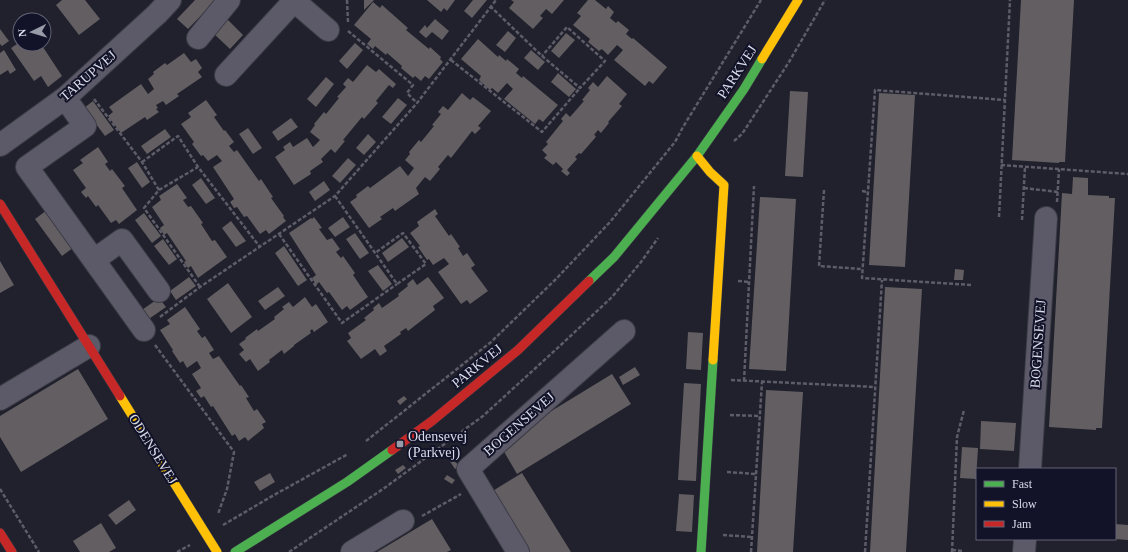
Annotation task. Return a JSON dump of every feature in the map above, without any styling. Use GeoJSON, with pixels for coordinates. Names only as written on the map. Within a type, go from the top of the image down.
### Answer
{"type":"FeatureCollection","features":[{"type":"Feature","properties":{"kind":"street","name":"TARUPVEJ"},"geometry":{"type":"LineString","coordinates":[[0,145],[69,105],[170,0]]}},
{"type":"Feature","properties":{"kind":"street"},"geometry":{"type":"LineString","coordinates":[[198,38],[229,0]]}},
{"type":"Feature","properties":{"kind":"street"},"geometry":{"type":"LineString","coordinates":[[226,75],[294,0],[338,30]]}},
{"type":"Feature","properties":{"kind":"street","name":"PARKVEJ"},"geometry":{"type":"LineString","coordinates":[[236,552],[348,482],[432,421],[518,350],[614,257],[697,156],[744,89],[798,0]]}},
{"type":"Feature","properties":{"kind":"street"},"geometry":{"type":"LineString","coordinates":[[69,105],[85,126],[27,166],[144,330]]}},
{"type":"Feature","properties":{"kind":"street"},"geometry":{"type":"LineString","coordinates":[[697,156],[710,172],[724,185],[701,552]]}},
{"type":"Feature","properties":{"kind":"street","name":"ODENSEVEJ"},"geometry":{"type":"LineString","coordinates":[[2,211],[217,552]]}},
{"type":"Feature","properties":{"kind":"street","name":"BOGENSEVEJ"},"geometry":{"type":"LineString","coordinates":[[1030,468],[1046,218]]}},
{"type":"Feature","properties":{"kind":"street"},"geometry":{"type":"LineString","coordinates":[[94,260],[122,240],[158,291]]}},
{"type":"Feature","properties":{"kind":"street","name":"BOGENSEVEJ"},"geometry":{"type":"LineString","coordinates":[[518,552],[468,469],[624,331]]}},
{"type":"Feature","properties":{"kind":"street"},"geometry":{"type":"LineString","coordinates":[[0,399],[88,346]]}},
{"type":"Feature","properties":{"kind":"street"},"geometry":{"type":"LineString","coordinates":[[352,552],[403,521]]}},
{"type":"Feature","properties":{"kind":"street"},"geometry":{"type":"LineString","coordinates":[[0,533],[12,552]]}},
{"type":"Feature","properties":{"kind":"street"},"geometry":{"type":"LineString","coordinates":[[1024,552],[1025,540]]}},
{"type":"Feature","properties":{"kind":"path"},"geometry":{"type":"LineString","coordinates":[[347,0],[348,23]]}},
{"type":"Feature","properties":{"kind":"path"},"geometry":{"type":"LineString","coordinates":[[217,514],[227,489],[234,452],[144,330],[200,288],[335,196],[418,103],[496,0]]}},
{"type":"Feature","properties":{"kind":"path"},"geometry":{"type":"LineString","coordinates":[[364,442],[491,342],[556,279],[610,222],[675,142],[682,127],[762,0]]}},
{"type":"Feature","properties":{"kind":"path"},"geometry":{"type":"LineString","coordinates":[[999,217],[1010,0]]}},
{"type":"Feature","properties":{"kind":"path"},"geometry":{"type":"LineString","coordinates":[[490,6],[542,56],[580,88]]}},
{"type":"Feature","properties":{"kind":"path"},"geometry":{"type":"LineString","coordinates":[[451,60],[542,132],[605,61],[567,28],[542,56]]}},
{"type":"Feature","properties":{"kind":"path"},"geometry":{"type":"LineString","coordinates":[[338,30],[413,85],[407,93],[418,103]]}},
{"type":"Feature","properties":{"kind":"path"},"geometry":{"type":"LineString","coordinates":[[971,285],[862,278],[875,90],[1004,100]]}},
{"type":"Feature","properties":{"kind":"path"},"geometry":{"type":"LineString","coordinates":[[69,105],[94,98],[142,162],[159,190]]}},
{"type":"Feature","properties":{"kind":"path"},"geometry":{"type":"LineString","coordinates":[[142,162],[178,136],[198,167],[260,247]]}},
{"type":"Feature","properties":{"kind":"path"},"geometry":{"type":"LineString","coordinates":[[1001,165],[1128,174]]}},
{"type":"Feature","properties":{"kind":"path"},"geometry":{"type":"LineString","coordinates":[[1022,220],[1026,166]]}},
{"type":"Feature","properties":{"kind":"path"},"geometry":{"type":"LineString","coordinates":[[198,167],[159,190],[144,208],[200,288]]}},
{"type":"Feature","properties":{"kind":"path"},"geometry":{"type":"LineString","coordinates":[[744,381],[754,186]]}},
{"type":"Feature","properties":{"kind":"path"},"geometry":{"type":"LineString","coordinates":[[1024,188],[1058,192]]}},
{"type":"Feature","properties":{"kind":"path"},"geometry":{"type":"LineString","coordinates":[[824,190],[819,266],[862,269]]}},
{"type":"Feature","properties":{"kind":"path"},"geometry":{"type":"LineString","coordinates":[[862,192],[868,192]]}},
{"type":"Feature","properties":{"kind":"path"},"geometry":{"type":"LineString","coordinates":[[335,196],[397,284]]}},
{"type":"Feature","properties":{"kind":"path"},"geometry":{"type":"LineString","coordinates":[[279,234],[342,323],[426,264],[403,233],[375,253]]}},
{"type":"Feature","properties":{"kind":"path"},"geometry":{"type":"LineString","coordinates":[[866,552],[882,280]]}},
{"type":"Feature","properties":{"kind":"path"},"geometry":{"type":"LineString","coordinates":[[713,378],[744,381],[875,387]]}},
{"type":"Feature","properties":{"kind":"path"},"geometry":{"type":"LineString","coordinates":[[751,552],[762,382]]}},
{"type":"Feature","properties":{"kind":"path"},"geometry":{"type":"LineString","coordinates":[[963,551],[952,551],[957,437],[964,410]]}},
{"type":"Feature","properties":{"kind":"path"},"geometry":{"type":"LineString","coordinates":[[710,414],[760,416]]}},
{"type":"Feature","properties":{"kind":"path"},"geometry":{"type":"LineString","coordinates":[[177,552],[274,495],[352,452]]}},
{"type":"Feature","properties":{"kind":"path"},"geometry":{"type":"LineString","coordinates":[[706,470],[756,474]]}},
{"type":"Feature","properties":{"kind":"path"},"geometry":{"type":"LineString","coordinates":[[403,521],[409,523],[478,485]]}},
{"type":"Feature","properties":{"kind":"path"},"geometry":{"type":"LineString","coordinates":[[0,489],[39,552]]}},
{"type":"Feature","properties":{"kind":"path"},"geometry":{"type":"LineString","coordinates":[[703,534],[752,537]]}},
{"type":"Feature","properties":{"kind":"building"},"geometry":{"type":"Polygon","coordinates":[[[62,0],[85,0],[100,19],[79,35],[56,5],[62,0]]]}},
{"type":"Feature","properties":{"kind":"building"},"geometry":{"type":"Polygon","coordinates":[[[195,0],[216,0],[188,29],[177,19],[195,0]]]}},
{"type":"Feature","properties":{"kind":"building"},"geometry":{"type":"Polygon","coordinates":[[[364,0],[374,0],[364,10],[364,0]]]}},
{"type":"Feature","properties":{"kind":"building"},"geometry":{"type":"Polygon","coordinates":[[[427,0],[455,0],[447,11],[444,8],[441,12],[427,0]]]}},
{"type":"Feature","properties":{"kind":"building"},"geometry":{"type":"Polygon","coordinates":[[[473,0],[487,0],[472,18],[464,11],[473,0]]]}},
{"type":"Feature","properties":{"kind":"building"},"geometry":{"type":"Polygon","coordinates":[[[511,0],[564,0],[552,14],[546,9],[540,16],[543,18],[533,29],[509,8],[514,2],[511,0]]]}},
{"type":"Feature","properties":{"kind":"building"},"geometry":{"type":"Polygon","coordinates":[[[588,0],[595,0],[606,9],[608,6],[614,12],[610,18],[616,23],[618,21],[629,30],[626,34],[632,39],[633,38],[667,67],[653,84],[649,81],[645,86],[614,60],[623,50],[617,45],[608,55],[602,49],[599,51],[588,42],[590,39],[573,25],[581,16],[577,13],[588,0]]]}},
{"type":"Feature","properties":{"kind":"building"},"geometry":{"type":"Polygon","coordinates":[[[1021,0],[1074,0],[1065,162],[1059,163],[1012,160],[1021,0]]]}},
{"type":"Feature","properties":{"kind":"building"},"geometry":{"type":"Polygon","coordinates":[[[373,2],[380,8],[382,5],[408,28],[406,30],[441,57],[440,59],[443,62],[429,79],[425,76],[421,81],[415,76],[413,78],[387,53],[386,55],[375,46],[373,49],[367,44],[371,39],[354,25],[373,2]]]}},
{"type":"Feature","properties":{"kind":"building"},"geometry":{"type":"Polygon","coordinates":[[[227,19],[243,35],[230,49],[213,33],[227,19]]]}},
{"type":"Feature","properties":{"kind":"building"},"geometry":{"type":"Polygon","coordinates":[[[435,19],[449,31],[442,40],[432,32],[426,38],[419,32],[425,25],[427,28],[435,19]]]}},
{"type":"Feature","properties":{"kind":"building"},"geometry":{"type":"Polygon","coordinates":[[[0,29],[9,41],[2,46],[0,44],[0,29]]]}},
{"type":"Feature","properties":{"kind":"building"},"geometry":{"type":"Polygon","coordinates":[[[508,31],[516,38],[505,52],[496,45],[508,31]]]}},
{"type":"Feature","properties":{"kind":"building"},"geometry":{"type":"Polygon","coordinates":[[[566,33],[575,40],[559,58],[551,51],[566,33]]]}},
{"type":"Feature","properties":{"kind":"building"},"geometry":{"type":"Polygon","coordinates":[[[478,39],[498,57],[499,55],[506,61],[507,59],[519,69],[516,73],[522,78],[523,76],[558,105],[543,122],[539,119],[535,124],[504,99],[513,89],[507,83],[498,93],[492,88],[490,90],[479,80],[481,76],[461,59],[478,39]]]}},
{"type":"Feature","properties":{"kind":"building"},"geometry":{"type":"Polygon","coordinates":[[[355,43],[363,50],[347,69],[339,61],[355,43]]]}},
{"type":"Feature","properties":{"kind":"building"},"geometry":{"type":"Polygon","coordinates":[[[4,50],[16,70],[10,74],[8,70],[0,75],[0,53],[4,50]]]}},
{"type":"Feature","properties":{"kind":"building"},"geometry":{"type":"Polygon","coordinates":[[[531,50],[545,62],[538,70],[524,58],[531,50]]]}},
{"type":"Feature","properties":{"kind":"building"},"geometry":{"type":"Polygon","coordinates":[[[14,52],[46,52],[62,76],[48,87],[41,76],[34,81],[14,52]]]}},
{"type":"Feature","properties":{"kind":"building"},"geometry":{"type":"Polygon","coordinates":[[[184,53],[191,62],[196,59],[202,68],[198,72],[202,77],[177,94],[179,96],[166,105],[163,101],[156,105],[158,108],[156,109],[159,112],[147,120],[145,117],[121,133],[108,116],[113,112],[109,107],[141,84],[148,94],[154,89],[148,79],[154,74],[153,72],[165,63],[167,65],[184,53]]]}},
{"type":"Feature","properties":{"kind":"building"},"geometry":{"type":"Polygon","coordinates":[[[367,65],[376,72],[379,69],[396,84],[393,88],[389,85],[376,101],[378,103],[364,119],[362,117],[343,140],[345,141],[335,153],[331,149],[321,159],[323,162],[310,171],[311,174],[294,185],[275,157],[285,150],[283,147],[290,142],[293,147],[307,138],[313,147],[320,140],[310,132],[315,125],[314,124],[324,112],[326,114],[339,98],[337,97],[346,87],[343,84],[348,78],[353,82],[367,65]]]}},
{"type":"Feature","properties":{"kind":"building"},"geometry":{"type":"Polygon","coordinates":[[[558,73],[576,89],[569,97],[551,82],[558,73]]]}},
{"type":"Feature","properties":{"kind":"building"},"geometry":{"type":"Polygon","coordinates":[[[607,76],[627,94],[619,104],[622,106],[608,122],[609,123],[601,133],[598,130],[594,135],[596,136],[595,138],[581,154],[579,153],[575,157],[577,159],[567,170],[570,173],[567,176],[561,171],[563,169],[556,162],[553,165],[544,158],[547,155],[542,150],[548,144],[546,142],[563,121],[561,119],[566,113],[570,117],[584,101],[582,100],[590,90],[588,88],[593,82],[598,87],[607,76]]]}},
{"type":"Feature","properties":{"kind":"building"},"geometry":{"type":"Polygon","coordinates":[[[326,77],[334,84],[316,107],[307,99],[326,77]]]}},
{"type":"Feature","properties":{"kind":"building"},"geometry":{"type":"Polygon","coordinates":[[[790,91],[808,92],[803,177],[785,176],[790,91]]]}},
{"type":"Feature","properties":{"kind":"building"},"geometry":{"type":"Polygon","coordinates":[[[462,93],[470,100],[473,97],[491,111],[478,126],[481,128],[475,134],[472,131],[451,158],[448,155],[438,167],[440,169],[430,181],[425,177],[416,188],[419,194],[395,211],[393,208],[380,217],[382,219],[369,228],[350,202],[357,197],[356,195],[368,186],[370,188],[400,166],[408,176],[414,168],[405,160],[410,154],[409,152],[419,140],[421,142],[434,126],[432,125],[441,114],[438,112],[443,106],[448,110],[462,93]]]}},
{"type":"Feature","properties":{"kind":"building"},"geometry":{"type":"Polygon","coordinates":[[[879,93],[915,95],[905,267],[869,265],[879,93]]]}},
{"type":"Feature","properties":{"kind":"building"},"geometry":{"type":"Polygon","coordinates":[[[398,98],[407,105],[391,124],[382,117],[398,98]]]}},
{"type":"Feature","properties":{"kind":"building"},"geometry":{"type":"Polygon","coordinates":[[[206,100],[217,115],[214,117],[234,142],[229,146],[234,152],[237,150],[259,181],[261,179],[273,197],[271,198],[284,216],[283,217],[286,221],[269,234],[266,230],[260,234],[247,216],[244,217],[237,207],[234,208],[230,202],[234,199],[213,167],[222,161],[217,155],[208,161],[203,155],[201,156],[192,144],[194,142],[181,124],[191,117],[188,113],[206,100]]]}},
{"type":"Feature","properties":{"kind":"building"},"geometry":{"type":"Polygon","coordinates":[[[93,101],[114,130],[105,136],[84,108],[93,101]]]}},
{"type":"Feature","properties":{"kind":"building"},"geometry":{"type":"Polygon","coordinates":[[[291,118],[298,127],[278,141],[272,132],[291,118]]]}},
{"type":"Feature","properties":{"kind":"building"},"geometry":{"type":"Polygon","coordinates":[[[248,128],[262,148],[253,154],[239,134],[248,128]]]}},
{"type":"Feature","properties":{"kind":"building"},"geometry":{"type":"Polygon","coordinates":[[[165,129],[171,137],[147,154],[141,146],[165,129]]]}},
{"type":"Feature","properties":{"kind":"building"},"geometry":{"type":"Polygon","coordinates":[[[368,134],[376,142],[364,155],[356,148],[368,134]]]}},
{"type":"Feature","properties":{"kind":"building"},"geometry":{"type":"Polygon","coordinates":[[[98,147],[108,162],[105,164],[110,171],[112,169],[125,186],[122,188],[137,210],[119,224],[116,220],[111,223],[98,205],[96,207],[88,196],[86,198],[81,192],[86,188],[73,170],[83,163],[80,160],[98,147]]]}},
{"type":"Feature","properties":{"kind":"building"},"geometry":{"type":"Polygon","coordinates":[[[348,158],[356,165],[340,183],[332,176],[348,158]]]}},
{"type":"Feature","properties":{"kind":"building"},"geometry":{"type":"Polygon","coordinates":[[[137,162],[150,182],[142,188],[128,168],[137,162]]]}},
{"type":"Feature","properties":{"kind":"building"},"geometry":{"type":"Polygon","coordinates":[[[1073,177],[1088,178],[1088,195],[1109,196],[1109,198],[1115,198],[1102,428],[1096,428],[1096,430],[1049,427],[1062,193],[1072,194],[1073,177]]]}},
{"type":"Feature","properties":{"kind":"building"},"geometry":{"type":"Polygon","coordinates":[[[201,178],[215,198],[206,204],[192,185],[201,178]]]}},
{"type":"Feature","properties":{"kind":"building"},"geometry":{"type":"Polygon","coordinates":[[[324,181],[330,190],[315,201],[309,192],[324,181]]]}},
{"type":"Feature","properties":{"kind":"building"},"geometry":{"type":"Polygon","coordinates":[[[177,184],[187,198],[183,200],[188,207],[191,206],[203,223],[201,224],[212,241],[215,240],[227,257],[198,278],[191,266],[188,268],[184,262],[186,261],[167,233],[164,235],[160,228],[164,225],[152,207],[161,200],[159,196],[177,184]]]}},
{"type":"Feature","properties":{"kind":"building"},"geometry":{"type":"Polygon","coordinates":[[[760,197],[796,199],[786,371],[749,369],[760,197]]]}},
{"type":"Feature","properties":{"kind":"building"},"geometry":{"type":"Polygon","coordinates":[[[435,209],[438,214],[435,216],[449,236],[451,234],[460,247],[458,248],[463,256],[467,253],[475,265],[471,268],[488,291],[470,304],[467,300],[461,304],[438,272],[449,264],[444,258],[433,265],[429,259],[427,260],[418,247],[420,246],[410,233],[419,226],[417,222],[435,209]]]}},
{"type":"Feature","properties":{"kind":"building"},"geometry":{"type":"Polygon","coordinates":[[[47,210],[74,247],[62,256],[35,219],[47,210]]]}},
{"type":"Feature","properties":{"kind":"building"},"geometry":{"type":"Polygon","coordinates":[[[144,213],[161,236],[152,243],[135,220],[144,213]]]}},
{"type":"Feature","properties":{"kind":"building"},"geometry":{"type":"Polygon","coordinates":[[[314,217],[322,228],[319,229],[327,240],[332,238],[340,249],[336,252],[341,258],[343,256],[355,273],[353,275],[368,297],[350,310],[347,306],[342,310],[329,292],[327,293],[319,282],[316,285],[312,278],[316,275],[289,233],[314,217]]]}},
{"type":"Feature","properties":{"kind":"building"},"geometry":{"type":"Polygon","coordinates":[[[343,217],[350,227],[335,237],[328,228],[343,217]]]}},
{"type":"Feature","properties":{"kind":"building"},"geometry":{"type":"Polygon","coordinates":[[[231,221],[246,241],[236,247],[222,228],[231,221]]]}},
{"type":"Feature","properties":{"kind":"building"},"geometry":{"type":"Polygon","coordinates":[[[355,233],[369,253],[360,259],[346,239],[355,233]]]}},
{"type":"Feature","properties":{"kind":"building"},"geometry":{"type":"Polygon","coordinates":[[[402,238],[409,247],[388,262],[382,253],[402,238]]]}},
{"type":"Feature","properties":{"kind":"building"},"geometry":{"type":"Polygon","coordinates":[[[163,239],[177,259],[169,265],[154,246],[163,239]]]}},
{"type":"Feature","properties":{"kind":"building"},"geometry":{"type":"Polygon","coordinates":[[[284,246],[307,280],[298,286],[275,253],[284,246]]]}},
{"type":"Feature","properties":{"kind":"building"},"geometry":{"type":"Polygon","coordinates":[[[0,261],[14,285],[0,293],[0,261]]]}},
{"type":"Feature","properties":{"kind":"building"},"geometry":{"type":"Polygon","coordinates":[[[378,265],[392,284],[383,291],[368,271],[378,265]]]}},
{"type":"Feature","properties":{"kind":"building"},"geometry":{"type":"Polygon","coordinates":[[[955,269],[964,270],[963,280],[954,280],[955,269]]]}},
{"type":"Feature","properties":{"kind":"building"},"geometry":{"type":"Polygon","coordinates":[[[189,277],[196,286],[176,300],[170,291],[189,277]]]}},
{"type":"Feature","properties":{"kind":"building"},"geometry":{"type":"Polygon","coordinates":[[[428,277],[444,298],[433,306],[435,310],[408,331],[406,328],[400,332],[401,334],[384,346],[387,351],[380,356],[375,349],[361,359],[347,341],[351,338],[348,333],[366,320],[364,318],[374,310],[373,308],[379,303],[382,308],[399,296],[398,294],[408,286],[407,284],[413,279],[417,285],[428,277]]]}},
{"type":"Feature","properties":{"kind":"building"},"geometry":{"type":"Polygon","coordinates":[[[228,283],[252,317],[231,333],[207,299],[228,283]]]}},
{"type":"Feature","properties":{"kind":"building"},"geometry":{"type":"Polygon","coordinates":[[[278,287],[285,296],[265,310],[258,301],[278,287]]]}},
{"type":"Feature","properties":{"kind":"building"},"geometry":{"type":"Polygon","coordinates":[[[885,287],[922,289],[906,552],[870,552],[885,287]]]}},
{"type":"Feature","properties":{"kind":"building"},"geometry":{"type":"Polygon","coordinates":[[[305,297],[312,307],[316,304],[328,322],[314,332],[312,329],[310,331],[311,333],[284,354],[282,350],[258,371],[250,359],[246,362],[239,354],[244,350],[239,344],[257,329],[258,331],[275,319],[274,317],[284,309],[282,307],[289,302],[293,307],[305,297]]]}},
{"type":"Feature","properties":{"kind":"building"},"geometry":{"type":"Polygon","coordinates":[[[159,298],[166,307],[146,321],[139,312],[159,298]]]}},
{"type":"Feature","properties":{"kind":"building"},"geometry":{"type":"Polygon","coordinates":[[[185,307],[200,329],[197,331],[202,338],[205,336],[214,350],[209,353],[213,359],[219,356],[249,397],[246,398],[254,411],[257,409],[266,422],[262,424],[264,428],[248,441],[245,437],[239,441],[235,434],[232,436],[213,406],[211,407],[204,396],[201,398],[196,391],[201,388],[192,374],[201,368],[197,361],[187,368],[183,361],[180,363],[160,330],[170,324],[167,320],[185,307]]]}},
{"type":"Feature","properties":{"kind":"building"},"geometry":{"type":"Polygon","coordinates":[[[688,332],[703,333],[701,370],[686,369],[688,332]]]}},
{"type":"Feature","properties":{"kind":"building"},"geometry":{"type":"Polygon","coordinates":[[[635,367],[640,375],[623,385],[619,377],[635,367]]]}},
{"type":"Feature","properties":{"kind":"building"},"geometry":{"type":"Polygon","coordinates":[[[78,369],[108,419],[21,472],[0,437],[0,416],[78,369]]]}},
{"type":"Feature","properties":{"kind":"building"},"geometry":{"type":"Polygon","coordinates":[[[612,374],[631,404],[517,474],[499,443],[612,374]]]}},
{"type":"Feature","properties":{"kind":"building"},"geometry":{"type":"Polygon","coordinates":[[[684,383],[701,384],[696,481],[678,480],[684,383]]]}},
{"type":"Feature","properties":{"kind":"building"},"geometry":{"type":"Polygon","coordinates":[[[766,390],[803,392],[793,552],[757,552],[766,390]]]}},
{"type":"Feature","properties":{"kind":"building"},"geometry":{"type":"Polygon","coordinates":[[[404,396],[407,399],[400,405],[397,401],[404,396]]]}},
{"type":"Feature","properties":{"kind":"building"},"geometry":{"type":"Polygon","coordinates":[[[981,421],[1016,423],[1014,451],[980,449],[981,421]]]}},
{"type":"Feature","properties":{"kind":"building"},"geometry":{"type":"Polygon","coordinates":[[[962,447],[978,448],[976,479],[960,478],[962,447]]]}},
{"type":"Feature","properties":{"kind":"building"},"geometry":{"type":"Polygon","coordinates":[[[453,457],[459,467],[455,469],[449,460],[453,457]]]}},
{"type":"Feature","properties":{"kind":"building"},"geometry":{"type":"Polygon","coordinates":[[[403,465],[406,468],[398,474],[395,470],[403,465]]]}},
{"type":"Feature","properties":{"kind":"building"},"geometry":{"type":"Polygon","coordinates":[[[270,473],[275,482],[260,491],[254,482],[270,473]]]}},
{"type":"Feature","properties":{"kind":"building"},"geometry":{"type":"Polygon","coordinates":[[[522,473],[571,552],[528,552],[491,492],[522,473]]]}},
{"type":"Feature","properties":{"kind":"building"},"geometry":{"type":"Polygon","coordinates":[[[447,475],[455,480],[452,484],[444,479],[447,475]]]}},
{"type":"Feature","properties":{"kind":"building"},"geometry":{"type":"Polygon","coordinates":[[[679,494],[694,495],[692,532],[676,531],[679,494]]]}},
{"type":"Feature","properties":{"kind":"building"},"geometry":{"type":"Polygon","coordinates":[[[129,500],[136,510],[116,525],[108,515],[129,500]]]}},
{"type":"Feature","properties":{"kind":"building"},"geometry":{"type":"Polygon","coordinates":[[[432,519],[451,550],[447,552],[377,552],[432,519]]]}},
{"type":"Feature","properties":{"kind":"building"},"geometry":{"type":"Polygon","coordinates":[[[101,523],[116,548],[109,552],[80,552],[73,541],[101,523]]]}},
{"type":"Feature","properties":{"kind":"building"},"geometry":{"type":"Polygon","coordinates":[[[1116,524],[1128,525],[1128,540],[1116,539],[1116,524]]]}},
{"type":"Feature","properties":{"kind":"traffic: fast"},"geometry":{"type":"LineString","coordinates":[[589,281],[614,257],[697,156],[744,89],[762,59]]}},
{"type":"Feature","properties":{"kind":"traffic: fast"},"geometry":{"type":"LineString","coordinates":[[701,552],[713,360]]}},
{"type":"Feature","properties":{"kind":"traffic: fast"},"geometry":{"type":"LineString","coordinates":[[235,552],[347,482],[392,450]]}},
{"type":"Feature","properties":{"kind":"traffic: slow"},"geometry":{"type":"LineString","coordinates":[[762,59],[798,0]]}},
{"type":"Feature","properties":{"kind":"traffic: slow"},"geometry":{"type":"LineString","coordinates":[[697,156],[710,172],[724,185],[713,360]]}},
{"type":"Feature","properties":{"kind":"traffic: slow"},"geometry":{"type":"LineString","coordinates":[[120,396],[217,552]]}},
{"type":"Feature","properties":{"kind":"traffic: jam"},"geometry":{"type":"LineString","coordinates":[[0,204],[120,396]]}},
{"type":"Feature","properties":{"kind":"traffic: jam"},"geometry":{"type":"LineString","coordinates":[[392,450],[432,421],[518,350],[589,281]]}},
{"type":"Feature","properties":{"kind":"traffic: jam"},"geometry":{"type":"LineString","coordinates":[[0,533],[12,552]]}},
{"type":"Feature","properties":{"kind":"place","name":"Odensevej (Parkvej)"},"geometry":{"type":"Point","coordinates":[400,444]}}]}
